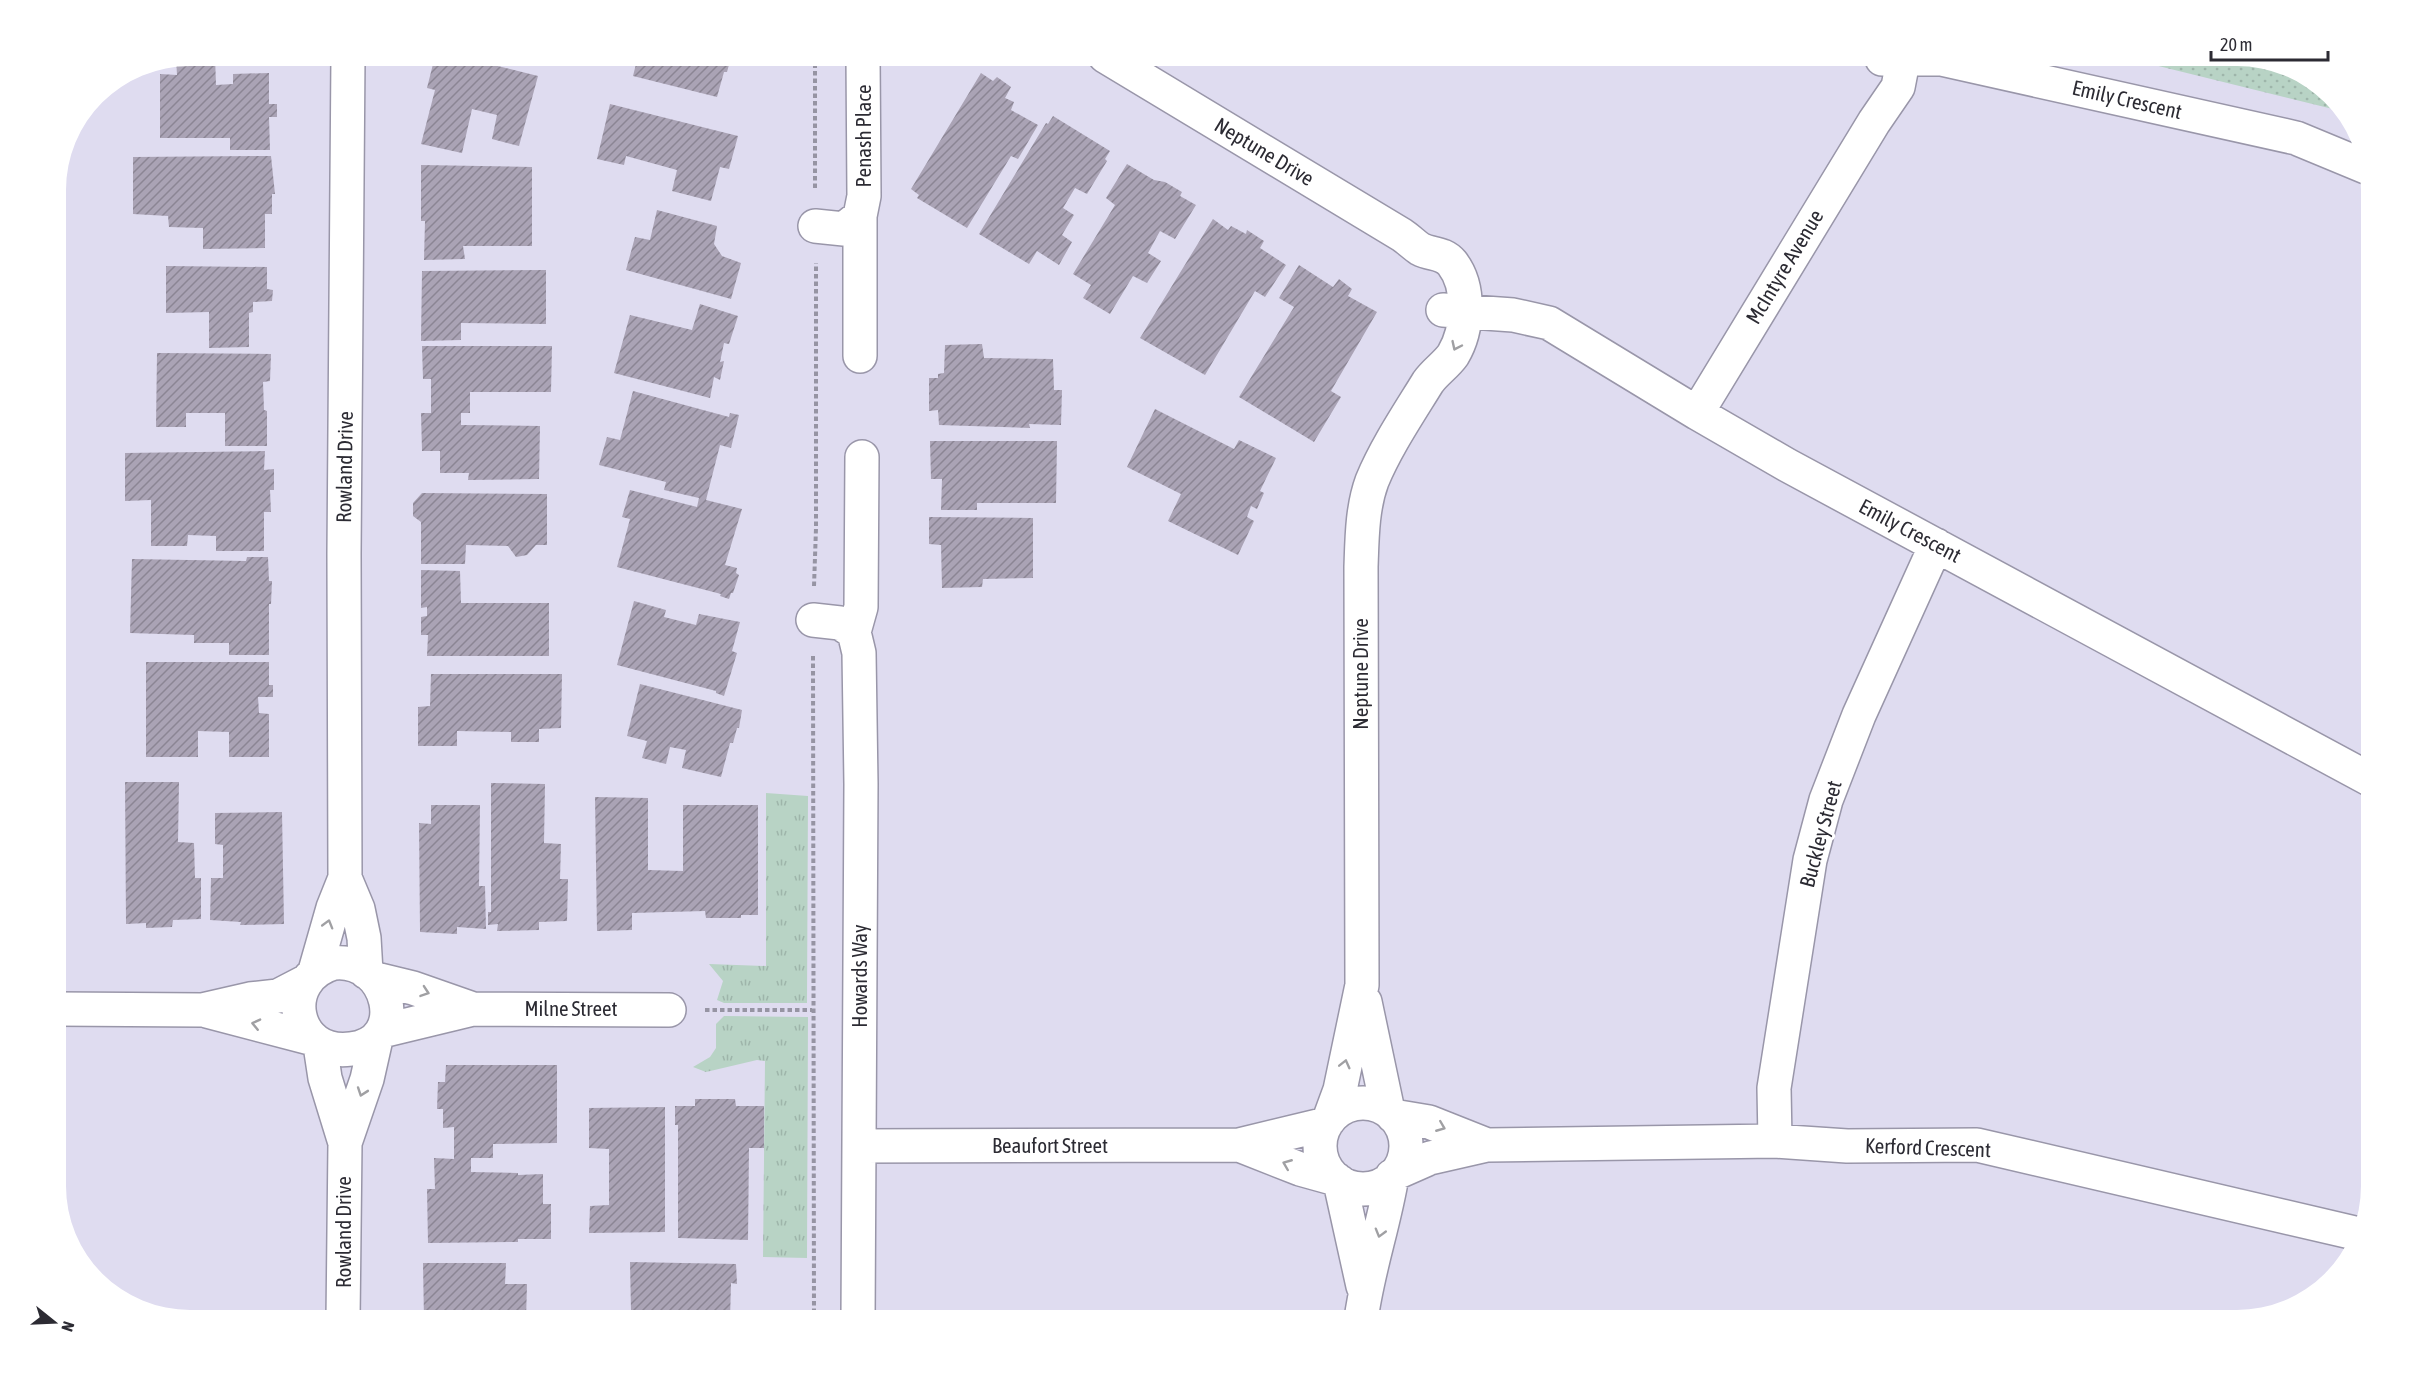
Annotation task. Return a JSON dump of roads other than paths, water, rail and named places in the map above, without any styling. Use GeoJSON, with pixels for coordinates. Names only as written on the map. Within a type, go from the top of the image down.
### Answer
{"type":"FeatureCollection","features":[{"type":"Feature","properties":{"kind":"street","name":"Rowland Drive"},"geometry":{"type":"LineString","coordinates":[[310,976],[345,878],[344,554],[348,66]]}},
{"type":"Feature","properties":{"kind":"street","name":"Penash Place"},"geometry":{"type":"LineString","coordinates":[[860,356],[860,216],[864,196],[863,66]]}},
{"type":"Feature","properties":{"kind":"street","name":"Neptune Drive"},"geometry":{"type":"LineString","coordinates":[[1122,66],[1402,235],[1422,250],[1435,252],[1452,263],[1458,273],[1464,294],[1454,311],[1460,339],[1453,354],[1430,379],[1377,471],[1365,510],[1361,567],[1362,986],[1340,1090],[1327,1122]]}},
{"type":"Feature","properties":{"kind":"street","name":"McIntyre Avenue"},"geometry":{"type":"LineString","coordinates":[[1697,413],[1874,122],[1879,96],[1890,66]]}},
{"type":"Feature","properties":{"kind":"street","name":"Emily Crescent"},"geometry":{"type":"LineString","coordinates":[[1972,66],[2296,138],[2358,164]]}},
{"type":"Feature","properties":{"kind":"street","name":"Penash Place"},"geometry":{"type":"LineString","coordinates":[[815,226],[844,229],[860,216]]}},
{"type":"Feature","properties":{"kind":"street","name":"Emily Crescent"},"geometry":{"type":"LineString","coordinates":[[1454,311],[1513,315],[1549,323],[1697,413],[2361,775]]}},
{"type":"Feature","properties":{"kind":"street","name":"Howards Way"},"geometry":{"type":"LineString","coordinates":[[858,1310],[861,784],[859,653],[854,632],[861,607],[862,457]]}},
{"type":"Feature","properties":{"kind":"street","name":"Buckley Street"},"geometry":{"type":"LineString","coordinates":[[1775,1141],[1774,1088],[1810,860],[1826,800],[1859,715],[1936,545]]}},
{"type":"Feature","properties":{"kind":"street"},"geometry":{"type":"LineString","coordinates":[[813,620],[840,623],[854,632]]}},
{"type":"Feature","properties":{"kind":"street","name":"Rowland Drive"},"geometry":{"type":"LineString","coordinates":[[345,878],[358,909],[371,976]]}},
{"type":"Feature","properties":{"kind":"street"},"geometry":{"type":"LineString","coordinates":[[66,1009],[202,1010],[250,999],[278,996],[326,965],[341,963],[356,966],[371,976],[386,1003],[387,1011],[379,1035],[352,1049],[330,1049],[315,1041],[202,1010]]}},
{"type":"Feature","properties":{"kind":"street"},"geometry":{"type":"LineString","coordinates":[[310,976],[300,995],[299,1006],[315,1041]]}},
{"type":"Feature","properties":{"kind":"street","name":"Milne Street"},"geometry":{"type":"LineString","coordinates":[[371,976],[472,1009]]}},
{"type":"Feature","properties":{"kind":"street","name":"Neptune Drive"},"geometry":{"type":"LineString","coordinates":[[1362,986],[1391,1114]]}},
{"type":"Feature","properties":{"kind":"street","name":"Milne Street"},"geometry":{"type":"LineString","coordinates":[[379,1035],[472,1009],[669,1010]]}},
{"type":"Feature","properties":{"kind":"street","name":"Rowland Drive"},"geometry":{"type":"LineString","coordinates":[[345,1143],[379,1035]]}},
{"type":"Feature","properties":{"kind":"street","name":"Rowland Drive"},"geometry":{"type":"LineString","coordinates":[[315,1041],[345,1143],[343,1310]]}},
{"type":"Feature","properties":{"kind":"street"},"geometry":{"type":"LineString","coordinates":[[1363,1307],[1394,1174],[1404,1156],[1406,1142],[1402,1129],[1391,1114],[1372,1104],[1360,1103],[1345,1107],[1327,1122],[1320,1142],[1322,1158],[1329,1172],[1338,1181],[1353,1188],[1367,1189],[1383,1184],[1394,1174]]}},
{"type":"Feature","properties":{"kind":"street","name":"Kerford Crescent"},"geometry":{"type":"LineString","coordinates":[[1391,1114],[1429,1122],[1487,1145]]}},
{"type":"Feature","properties":{"kind":"street","name":"Beaufort Street"},"geometry":{"type":"LineString","coordinates":[[860,1146],[1239,1145],[1327,1122]]}},
{"type":"Feature","properties":{"kind":"street","name":"Kerford Crescent"},"geometry":{"type":"LineString","coordinates":[[1394,1174],[1430,1158],[1487,1145],[1775,1141],[1847,1146],[1977,1145],[2352,1232]]}},
{"type":"Feature","properties":{"kind":"street","name":"Beaufort Street"},"geometry":{"type":"LineString","coordinates":[[1239,1145],[1338,1181]]}},
{"type":"Feature","properties":{"kind":"street"},"geometry":{"type":"LineString","coordinates":[[1338,1181],[1363,1307]]}}]}
